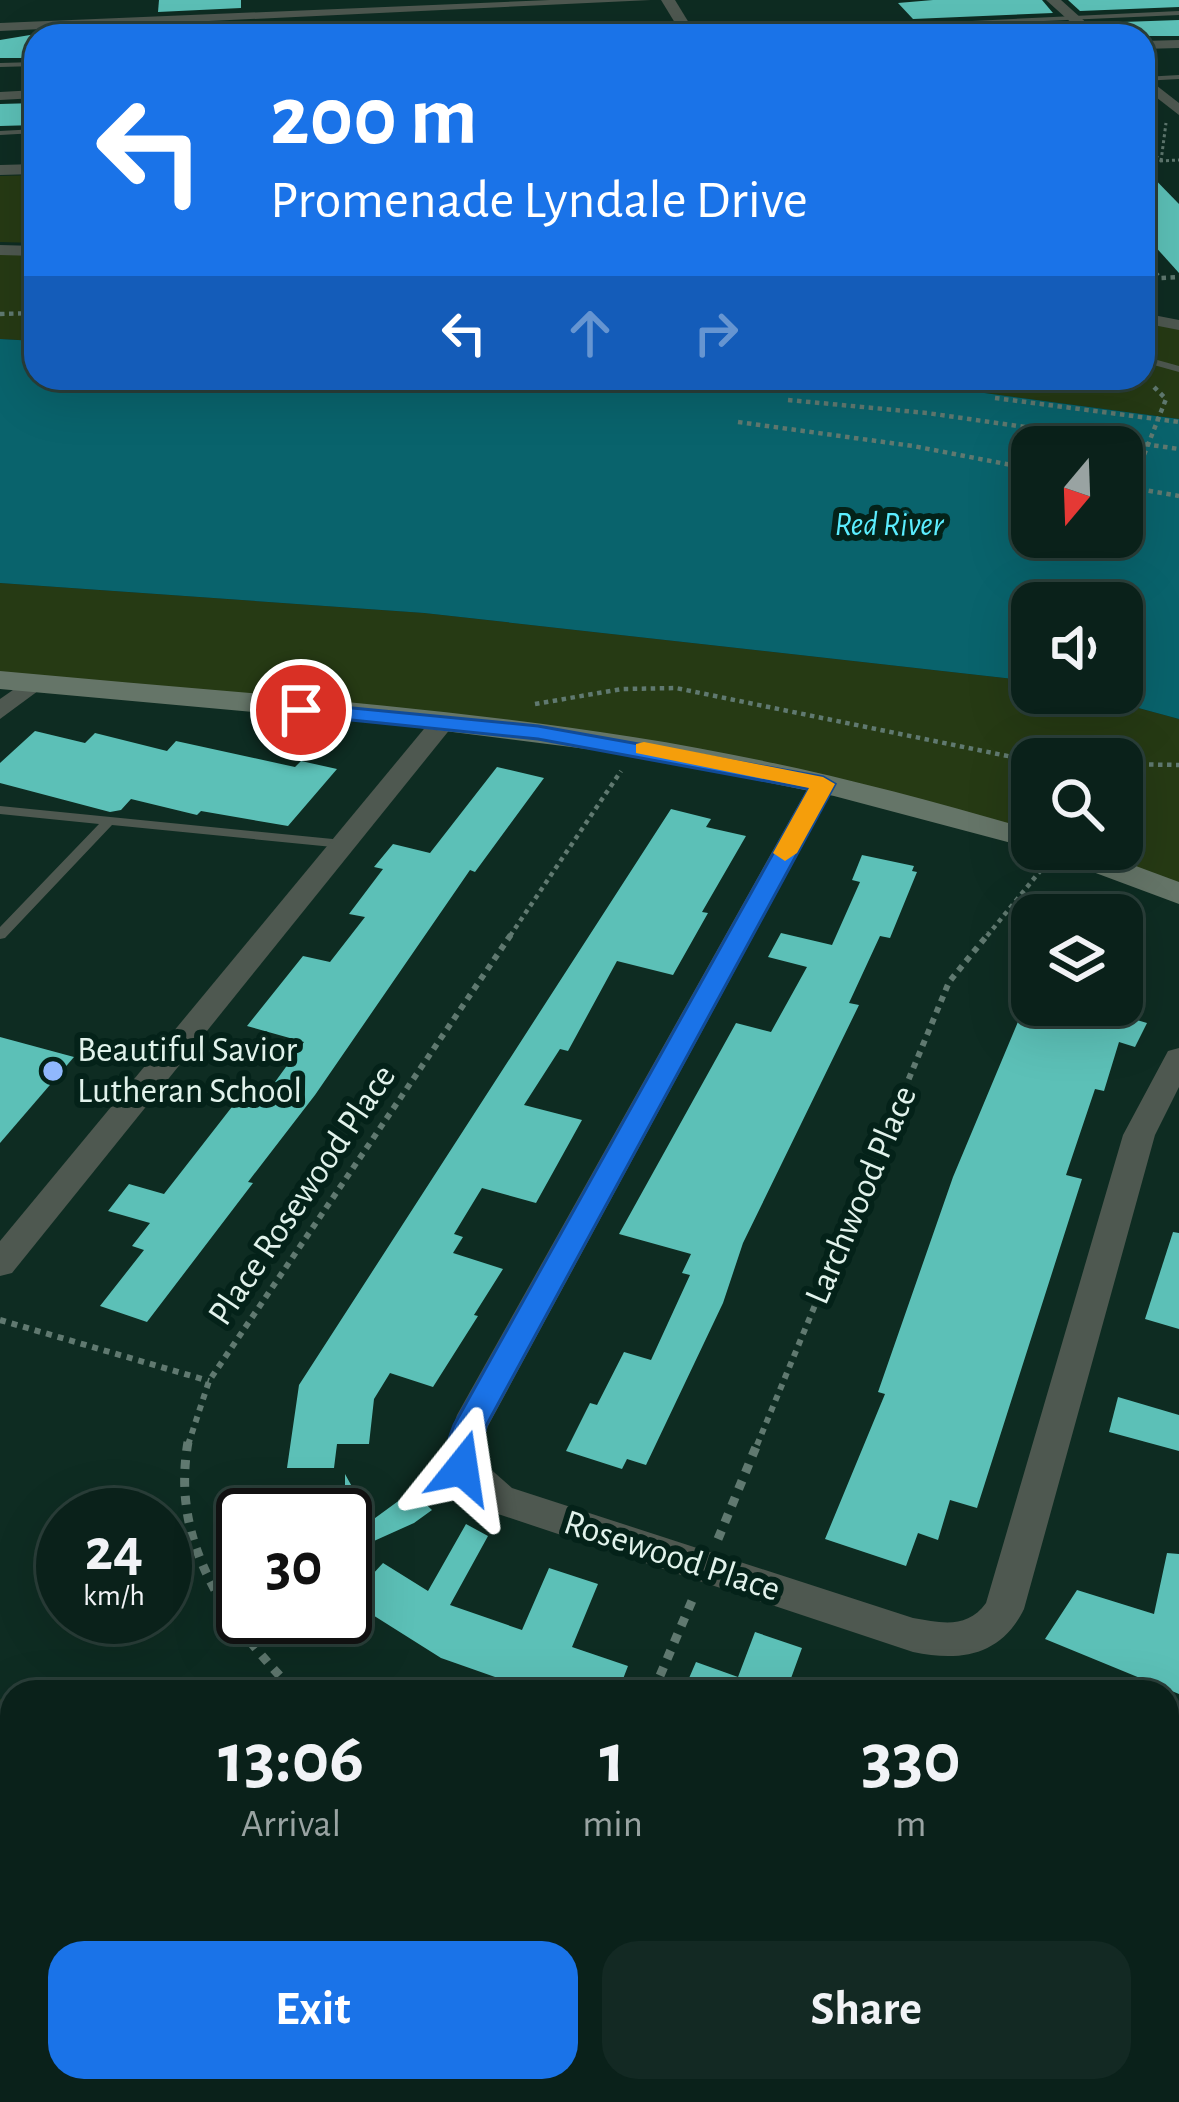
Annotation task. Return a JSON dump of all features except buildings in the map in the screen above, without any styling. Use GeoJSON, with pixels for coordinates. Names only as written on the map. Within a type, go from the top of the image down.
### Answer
{"type":"FeatureCollection","features":[{"type":"Feature","properties":{"kind":"street"},"geometry":{"type":"LineString","coordinates":[[43,24],[275,8],[644,0]]}},
{"type":"Feature","properties":{"kind":"street"},"geometry":{"type":"LineString","coordinates":[[1053,0],[1081,24]]}},
{"type":"Feature","properties":{"kind":"street"},"geometry":{"type":"LineString","coordinates":[[0,680],[491,728],[637,747],[823,784],[1011,841]]}},
{"type":"Feature","properties":{"kind":"street"},"geometry":{"type":"LineString","coordinates":[[0,712],[33,683]]}},
{"type":"Feature","properties":{"kind":"street"},"geometry":{"type":"LineString","coordinates":[[0,1264],[442,723]]}},
{"type":"Feature","properties":{"kind":"street","name":"Rosewood Place"},"geometry":{"type":"LineString","coordinates":[[823,784],[470,1425],[460,1458],[467,1475],[500,1499],[932,1640],[975,1638],[992,1628],[1004,1609],[1139,1135],[1179,1058]]}},
{"type":"Feature","properties":{"kind":"street"},"geometry":{"type":"LineString","coordinates":[[1103,870],[1179,894]]}},
{"type":"Feature","properties":{"kind":"lane"},"geometry":{"type":"LineString","coordinates":[[925,24],[1179,13]]}},
{"type":"Feature","properties":{"kind":"lane"},"geometry":{"type":"LineString","coordinates":[[0,811],[343,844]]}},
{"type":"Feature","properties":{"kind":"lane"},"geometry":{"type":"LineString","coordinates":[[0,935],[109,821]]}},
{"type":"Feature","properties":{"kind":"path"},"geometry":{"type":"LineString","coordinates":[[1161,161],[1170,115]]}},
{"type":"Feature","properties":{"kind":"path"},"geometry":{"type":"LineString","coordinates":[[1155,155],[1161,161],[1179,160]]}},
{"type":"Feature","properties":{"kind":"path"},"geometry":{"type":"LineString","coordinates":[[1143,458],[1164,392],[1155,387]]}},
{"type":"Feature","properties":{"kind":"path"},"geometry":{"type":"LineString","coordinates":[[995,398],[1179,422]]}},
{"type":"Feature","properties":{"kind":"path"},"geometry":{"type":"LineString","coordinates":[[788,400],[927,413],[1179,448]]}},
{"type":"Feature","properties":{"kind":"path"},"geometry":{"type":"LineString","coordinates":[[738,422],[890,442],[1011,465]]}},
{"type":"Feature","properties":{"kind":"path"},"geometry":{"type":"LineString","coordinates":[[1143,490],[1179,496]]}},
{"type":"Feature","properties":{"kind":"path"},"geometry":{"type":"LineString","coordinates":[[491,728],[520,707],[622,689],[676,688],[1011,757]]}},
{"type":"Feature","properties":{"kind":"path","name":"Place Rosewood Place"},"geometry":{"type":"LineString","coordinates":[[283,1680],[256,1654],[215,1601],[192,1549],[182,1477],[194,1411],[209,1381],[637,747]]}},
{"type":"Feature","properties":{"kind":"path"},"geometry":{"type":"LineString","coordinates":[[1143,764],[1179,765]]}},
{"type":"Feature","properties":{"kind":"path","name":"Larchwood Place"},"geometry":{"type":"LineString","coordinates":[[658,1680],[949,982],[1033,870]]}},
{"type":"Feature","properties":{"kind":"path"},"geometry":{"type":"LineString","coordinates":[[0,1320],[209,1381]]}},
{"type":"Feature","properties":{"kind":"green space"},"geometry":{"type":"Polygon","coordinates":[[[24,175],[24,243],[0,242],[0,176],[24,175]]]}},
{"type":"Feature","properties":{"kind":"green space"},"geometry":{"type":"Polygon","coordinates":[[[0,250],[24,251],[24,340],[0,339],[0,250]]]}},
{"type":"Feature","properties":{"kind":"green space"},"geometry":{"type":"Polygon","coordinates":[[[1155,320],[1179,325],[1179,419],[954,390],[1155,390],[1155,320]]]}},
{"type":"Feature","properties":{"kind":"green space"},"geometry":{"type":"Polygon","coordinates":[[[0,583],[424,613],[1011,679],[1011,714],[1143,714],[1143,709],[1179,719],[1179,889],[1129,870],[1143,870],[1143,738],[1011,738],[1011,830],[641,742],[0,680],[0,583]]]}},
{"type":"Feature","properties":{"kind":"water","name":"Red River"},"geometry":{"type":"Polygon","coordinates":[[[0,339],[24,340],[24,390],[954,390],[1179,419],[1179,719],[1143,709],[1143,582],[1011,582],[1011,679],[424,613],[0,583],[0,339]]]}},
{"type":"Feature","properties":{"kind":"slow traffic"},"geometry":{"type":"LineString","coordinates":[[644,748],[823,784],[785,853]]}},
{"type":"Feature","properties":{"kind":"place","name":"Beautiful Savior Lutheran School"},"geometry":{"type":"Point","coordinates":[53,1071]}},
{"type":"Feature","properties":{"kind":"route"},"geometry":{"type":"LineString","coordinates":[[301,710],[637,747],[823,784],[470,1425],[462,1447],[462,1468]]}}]}
